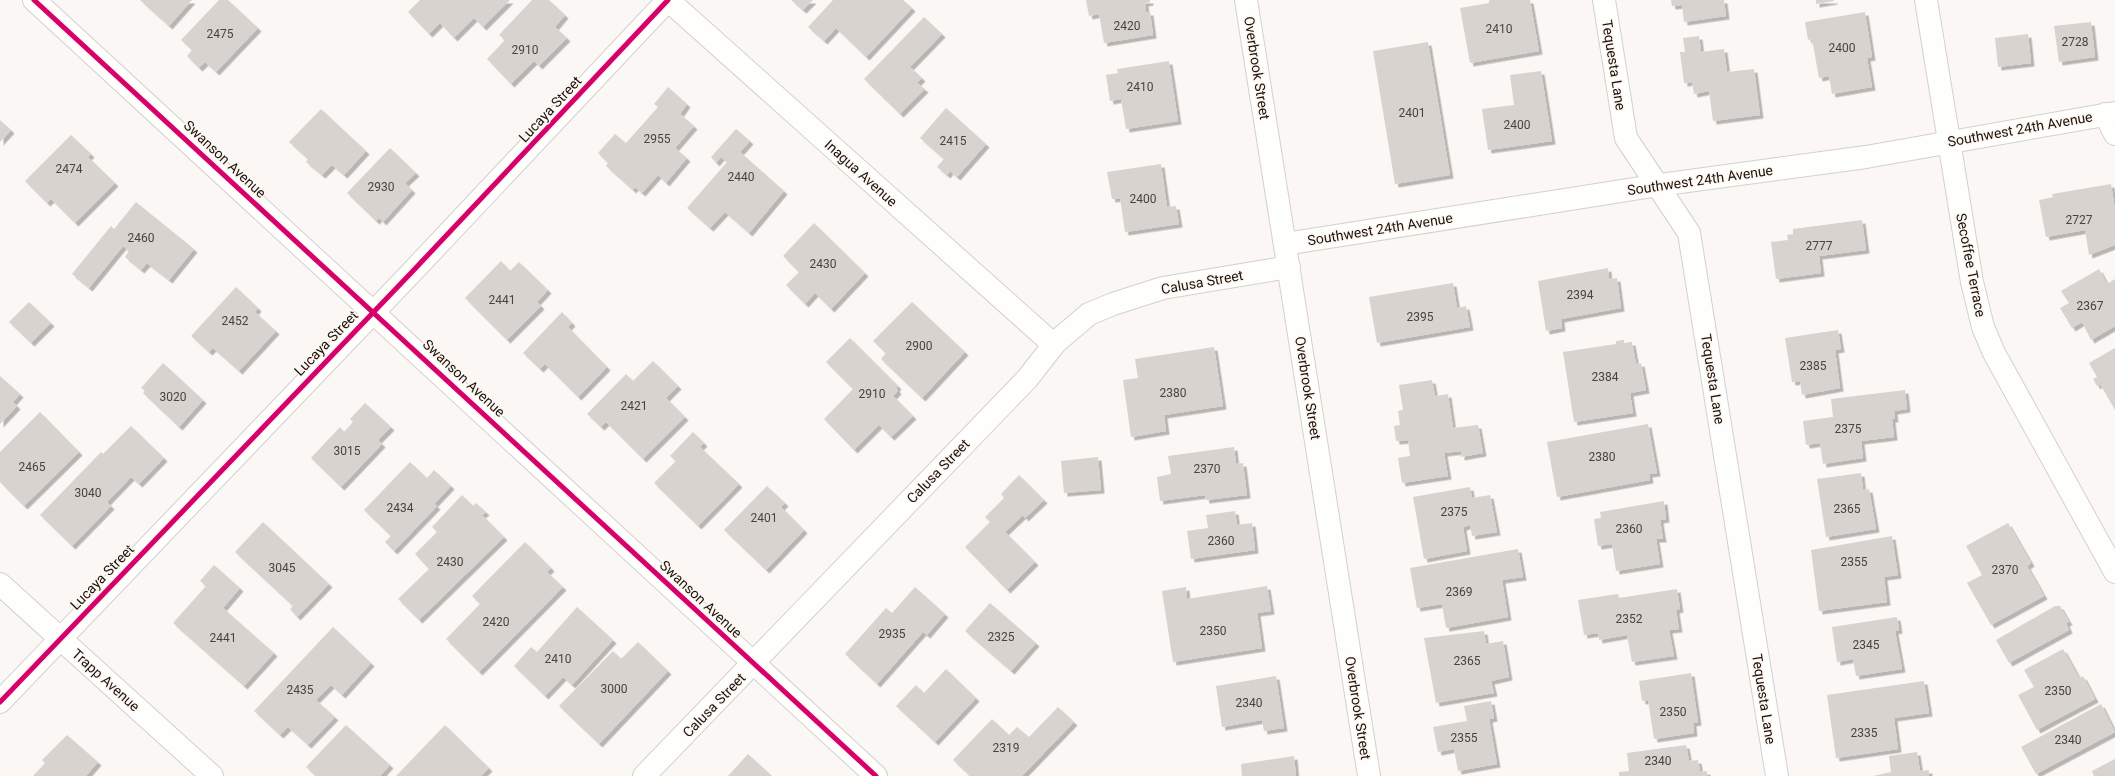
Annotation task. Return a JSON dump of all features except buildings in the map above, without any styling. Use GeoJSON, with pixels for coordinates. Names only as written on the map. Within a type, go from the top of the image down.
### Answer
{"type":"FeatureCollection","features":[{"type":"Feature","properties":{"kind":"street","name":"Swanson Avenue"},"geometry":{"type":"LineString","coordinates":[[34,0],[876,776]]}},
{"type":"Feature","properties":{"kind":"street","name":"Lucaya Street"},"geometry":{"type":"LineString","coordinates":[[0,702],[374,312],[668,0]]}},
{"type":"Feature","properties":{"kind":"street","name":"Inagua Avenue"},"geometry":{"type":"LineString","coordinates":[[668,0],[1054,346]]}},
{"type":"Feature","properties":{"kind":"street","name":"Overbrook Street"},"geometry":{"type":"LineString","coordinates":[[1246,0],[1369,776]]}},
{"type":"Feature","properties":{"kind":"street","name":"Tequesta Lane"},"geometry":{"type":"LineString","coordinates":[[1604,0],[1626,138],[1659,185],[1689,233],[1777,776]]}},
{"type":"Feature","properties":{"kind":"street","name":"Secoffee Terrace"},"geometry":{"type":"LineString","coordinates":[[1926,0],[1972,282],[1983,327],[1994,353],[2115,572]]}},
{"type":"Feature","properties":{"kind":"street","name":"Southwest 24th Avenue"},"geometry":{"type":"LineString","coordinates":[[1285,244],[1659,185],[1866,156],[2110,114]]}},
{"type":"Feature","properties":{"kind":"street"},"geometry":{"type":"LineString","coordinates":[[2110,114],[2115,134]]}},
{"type":"Feature","properties":{"kind":"street","name":"Calusa Street"},"geometry":{"type":"LineString","coordinates":[[644,776],[754,664],[1027,379],[1054,346],[1089,314],[1113,304],[1185,284],[1289,267]]}},
{"type":"Feature","properties":{"kind":"street","name":"Trapp Avenue"},"geometry":{"type":"LineString","coordinates":[[0,584],[212,776]]}},
{"type":"Feature","properties":{"kind":"cycle path"},"geometry":{"type":"LineString","coordinates":[[34,0],[876,776]]}},
{"type":"Feature","properties":{"kind":"cycle path"},"geometry":{"type":"LineString","coordinates":[[0,702],[411,273],[668,0]]}}]}
